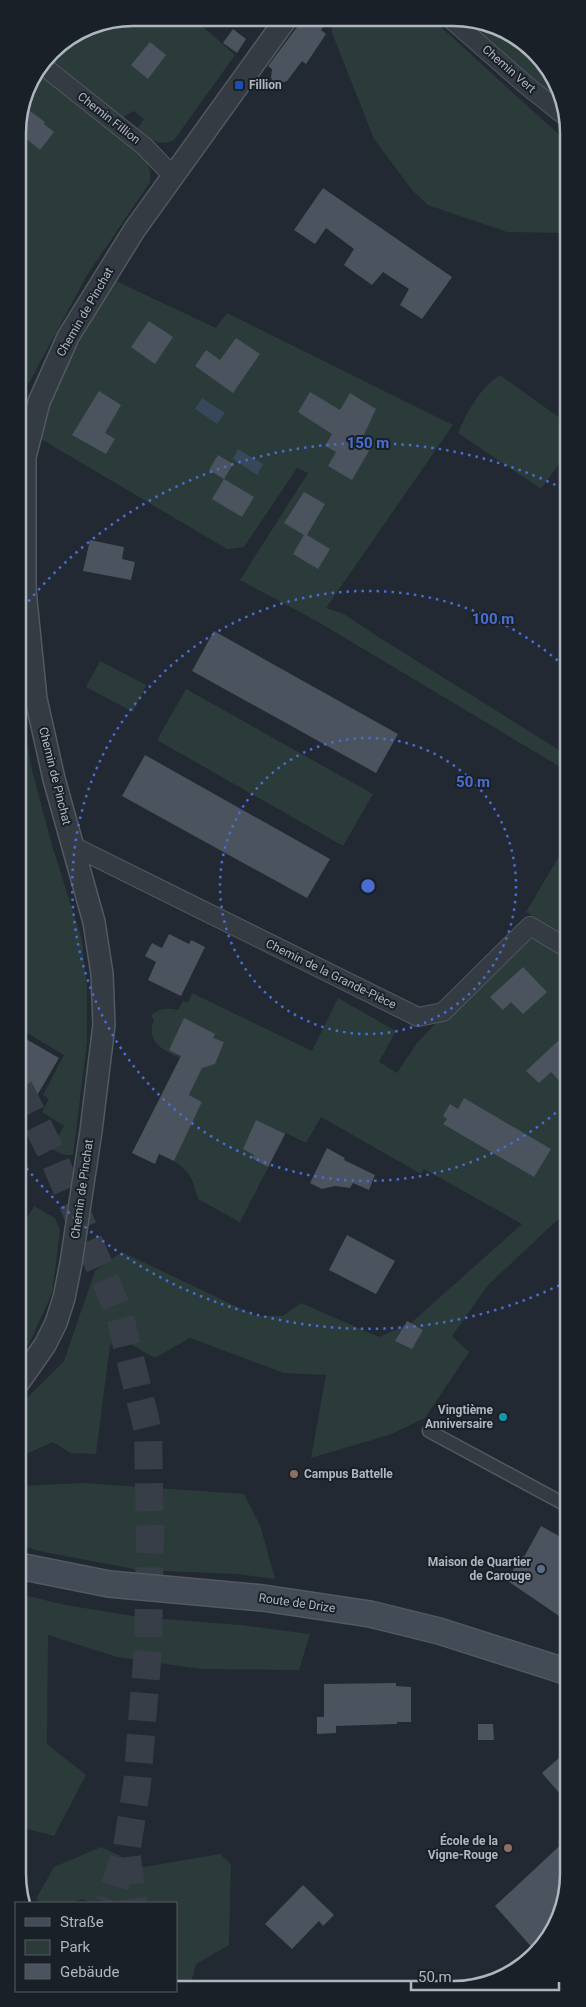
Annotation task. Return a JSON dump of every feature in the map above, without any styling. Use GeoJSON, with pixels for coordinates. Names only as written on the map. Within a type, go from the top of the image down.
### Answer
{"type":"FeatureCollection","features":[{"type":"Feature","properties":{"kind":"main road","name":"Route de Drize"},"geometry":{"type":"LineString","coordinates":[[26,1567],[109,1584],[263,1598],[379,1616],[439,1631],[560,1669]]}},
{"type":"Feature","properties":{"kind":"street","name":"Chemin de Pinchat"},"geometry":{"type":"LineString","coordinates":[[26,457],[39,402],[68,337],[119,254],[280,26]]}},
{"type":"Feature","properties":{"kind":"street","name":"Chemin Vert"},"geometry":{"type":"LineString","coordinates":[[459,26],[557,110]]}},
{"type":"Feature","properties":{"kind":"street","name":"Chemin Fillion"},"geometry":{"type":"LineString","coordinates":[[47,69],[144,146],[174,176]]}},
{"type":"Feature","properties":{"kind":"street","name":"Chemin de Pinchat"},"geometry":{"type":"LineString","coordinates":[[26,600],[36,699],[54,779],[94,922],[102,974],[104,1025],[91,1130],[64,1298],[56,1323],[45,1345],[26,1372]]}},
{"type":"Feature","properties":{"kind":"street","name":"Chemin de la Grande-Pièce"},"geometry":{"type":"LineString","coordinates":[[74,846],[418,1017],[443,1012],[530,926],[560,944]]}},
{"type":"Feature","properties":{"kind":"street"},"geometry":{"type":"LineString","coordinates":[[429,1431],[560,1502]]}},
{"type":"Feature","properties":{"kind":"green space"},"geometry":{"type":"Polygon","coordinates":[[[133,26],[202,26],[235,55],[174,140],[163,143],[154,141],[146,136],[137,129],[144,119],[134,111],[123,117],[54,62],[74,44],[92,34],[112,28],[133,26]]]}},
{"type":"Feature","properties":{"kind":"green space"},"geometry":{"type":"Polygon","coordinates":[[[332,26],[440,26],[560,136],[560,233],[507,232],[428,205],[412,190],[374,139],[332,33],[332,26]]]}},
{"type":"Feature","properties":{"kind":"green space"},"geometry":{"type":"Polygon","coordinates":[[[473,28],[500,37],[518,48],[538,68],[553,97],[473,28]]]}},
{"type":"Feature","properties":{"kind":"green space"},"geometry":{"type":"Polygon","coordinates":[[[44,75],[139,152],[148,165],[150,182],[87,275],[29,383],[26,381],[26,126],[34,92],[44,75]]]}},
{"type":"Feature","properties":{"kind":"green space"},"geometry":{"type":"Polygon","coordinates":[[[116,281],[216,328],[227,313],[453,425],[326,608],[344,614],[560,751],[560,767],[320,623],[240,580],[308,473],[297,468],[244,547],[227,549],[41,439],[54,393],[75,349],[116,281]]]}},
{"type":"Feature","properties":{"kind":"green space"},"geometry":{"type":"Polygon","coordinates":[[[500,375],[560,418],[560,463],[541,489],[458,433],[480,393],[500,375]]]}},
{"type":"Feature","properties":{"kind":"green space"},"geometry":{"type":"Polygon","coordinates":[[[100,661],[146,685],[133,712],[86,687],[100,661]]]}},
{"type":"Feature","properties":{"kind":"green space"},"geometry":{"type":"Polygon","coordinates":[[[186,689],[373,794],[343,846],[157,740],[186,689]]]}},
{"type":"Feature","properties":{"kind":"green space"},"geometry":{"type":"Polygon","coordinates":[[[26,735],[32,770],[51,842],[82,940],[87,989],[87,1042],[73,1155],[64,1155],[51,1149],[64,1126],[42,1112],[49,1099],[43,1095],[64,1055],[26,1032],[26,735]]]}},
{"type":"Feature","properties":{"kind":"green space"},"geometry":{"type":"Polygon","coordinates":[[[560,855],[560,933],[526,912],[560,855]]]}},
{"type":"Feature","properties":{"kind":"green space"},"geometry":{"type":"Polygon","coordinates":[[[533,939],[560,953],[560,1218],[488,1285],[452,1336],[469,1352],[425,1418],[389,1435],[311,1458],[326,1375],[284,1373],[190,1338],[155,1358],[127,1342],[110,1345],[96,1454],[70,1453],[53,1442],[26,1454],[26,1399],[64,1361],[95,1271],[122,1252],[256,1316],[283,1316],[301,1303],[379,1337],[411,1323],[522,1224],[424,1169],[421,1174],[321,1117],[306,1143],[286,1133],[240,1222],[198,1199],[190,1177],[174,1161],[202,1102],[189,1095],[199,1074],[178,1064],[180,1058],[157,1044],[152,1034],[154,1020],[151,1015],[164,1009],[178,1010],[183,1001],[188,1003],[192,993],[312,1051],[338,998],[396,1031],[379,1062],[397,1073],[417,1043],[434,1025],[459,1008],[526,940],[533,939]]]}},
{"type":"Feature","properties":{"kind":"green space"},"geometry":{"type":"Polygon","coordinates":[[[34,1206],[55,1218],[60,1231],[52,1293],[26,1348],[26,1219],[34,1206]]]}},
{"type":"Feature","properties":{"kind":"green space"},"geometry":{"type":"Polygon","coordinates":[[[83,1483],[244,1494],[260,1525],[275,1579],[237,1574],[139,1570],[26,1547],[26,1486],[83,1483]]]}},
{"type":"Feature","properties":{"kind":"green space"},"geometry":{"type":"Polygon","coordinates":[[[26,1596],[66,1605],[139,1617],[240,1625],[310,1634],[299,1670],[201,1669],[117,1657],[48,1635],[47,1744],[86,1775],[54,1836],[26,1829],[26,1596]]]}},
{"type":"Feature","properties":{"kind":"green space"},"geometry":{"type":"Polygon","coordinates":[[[101,1847],[144,1867],[220,1854],[231,1864],[229,1945],[196,1964],[192,1981],[178,1981],[178,1902],[89,1902],[82,1899],[75,1902],[38,1902],[37,1897],[54,1867],[101,1847]]]}},
{"type":"Feature","properties":{"kind":"water"},"geometry":{"type":"Polygon","coordinates":[[[202,398],[225,413],[217,424],[195,409],[202,398]]]}},
{"type":"Feature","properties":{"kind":"water"},"geometry":{"type":"Polygon","coordinates":[[[238,449],[263,464],[257,475],[233,459],[238,449]]]}},
{"type":"Feature","properties":{"kind":"building"},"geometry":{"type":"Polygon","coordinates":[[[298,26],[324,26],[321,30],[326,34],[306,64],[302,61],[287,81],[275,85],[271,78],[272,69],[268,66],[298,26]]]}},
{"type":"Feature","properties":{"kind":"building"},"geometry":{"type":"Polygon","coordinates":[[[233,29],[246,39],[237,53],[223,43],[233,29]]]}},
{"type":"Feature","properties":{"kind":"building"},"geometry":{"type":"Polygon","coordinates":[[[150,42],[166,55],[148,79],[131,65],[150,42]]]}},
{"type":"Feature","properties":{"kind":"building"},"geometry":{"type":"Polygon","coordinates":[[[29,110],[45,122],[44,124],[54,132],[40,150],[26,139],[29,110]]]}},
{"type":"Feature","properties":{"kind":"building"},"geometry":{"type":"Polygon","coordinates":[[[323,188],[452,277],[422,319],[400,305],[409,289],[383,272],[372,285],[344,265],[354,249],[326,228],[315,244],[294,230],[323,188]]]}},
{"type":"Feature","properties":{"kind":"building"},"geometry":{"type":"Polygon","coordinates":[[[149,321],[173,337],[155,364],[131,347],[149,321]]]}},
{"type":"Feature","properties":{"kind":"building"},"geometry":{"type":"Polygon","coordinates":[[[236,338],[260,354],[233,393],[195,366],[206,350],[220,360],[236,338]]]}},
{"type":"Feature","properties":{"kind":"building"},"geometry":{"type":"Polygon","coordinates":[[[99,391],[121,405],[105,433],[115,439],[106,454],[72,435],[99,391]]]}},
{"type":"Feature","properties":{"kind":"building"},"geometry":{"type":"Polygon","coordinates":[[[310,392],[340,410],[350,393],[376,409],[360,443],[370,449],[352,480],[328,466],[336,452],[325,446],[332,434],[298,412],[310,392]]]}},
{"type":"Feature","properties":{"kind":"building"},"geometry":{"type":"Polygon","coordinates":[[[218,455],[233,464],[224,479],[209,470],[218,455]]]}},
{"type":"Feature","properties":{"kind":"building"},"geometry":{"type":"Polygon","coordinates":[[[224,479],[254,497],[242,517],[212,499],[224,479]]]}},
{"type":"Feature","properties":{"kind":"building"},"geometry":{"type":"Polygon","coordinates":[[[304,492],[325,504],[307,535],[330,549],[318,569],[293,554],[304,535],[284,523],[304,492]]]}},
{"type":"Feature","properties":{"kind":"building"},"geometry":{"type":"Polygon","coordinates":[[[90,540],[124,547],[122,559],[135,562],[131,580],[83,571],[90,540]]]}},
{"type":"Feature","properties":{"kind":"building"},"geometry":{"type":"Polygon","coordinates":[[[214,631],[398,734],[376,773],[192,671],[214,631]]]}},
{"type":"Feature","properties":{"kind":"building"},"geometry":{"type":"Polygon","coordinates":[[[145,755],[330,859],[307,898],[122,796],[145,755]]]}},
{"type":"Feature","properties":{"kind":"building"},"geometry":{"type":"Polygon","coordinates":[[[169,934],[189,944],[191,940],[205,947],[181,996],[148,980],[156,962],[145,956],[152,943],[162,948],[169,934]]]}},
{"type":"Feature","properties":{"kind":"building"},"geometry":{"type":"Polygon","coordinates":[[[523,967],[547,992],[523,1014],[511,1002],[503,1010],[490,997],[523,967]]]}},
{"type":"Feature","properties":{"kind":"building"},"geometry":{"type":"Polygon","coordinates":[[[184,1018],[215,1034],[213,1038],[224,1042],[215,1064],[202,1068],[189,1095],[202,1102],[174,1161],[159,1154],[155,1164],[132,1153],[181,1056],[169,1050],[184,1018]]]}},
{"type":"Feature","properties":{"kind":"building"},"geometry":{"type":"Polygon","coordinates":[[[26,1039],[59,1058],[35,1099],[26,1094],[26,1039]]]}},
{"type":"Feature","properties":{"kind":"building"},"geometry":{"type":"Polygon","coordinates":[[[558,1041],[560,1043],[560,1082],[551,1072],[539,1083],[526,1071],[558,1041]]]}},
{"type":"Feature","properties":{"kind":"building"},"geometry":{"type":"Polygon","coordinates":[[[464,1098],[551,1149],[534,1177],[443,1124],[447,1119],[443,1116],[450,1104],[458,1109],[464,1098]]]}},
{"type":"Feature","properties":{"kind":"building"},"geometry":{"type":"Polygon","coordinates":[[[256,1120],[285,1134],[268,1167],[252,1158],[254,1155],[243,1149],[256,1120]]]}},
{"type":"Feature","properties":{"kind":"building"},"geometry":{"type":"Polygon","coordinates":[[[327,1148],[345,1158],[344,1160],[375,1175],[369,1190],[353,1183],[350,1188],[335,1186],[322,1189],[310,1183],[327,1148]]]}},
{"type":"Feature","properties":{"kind":"building"},"geometry":{"type":"Polygon","coordinates":[[[347,1235],[395,1261],[376,1294],[329,1270],[347,1235]]]}},
{"type":"Feature","properties":{"kind":"building"},"geometry":{"type":"Polygon","coordinates":[[[407,1321],[423,1330],[412,1349],[395,1341],[407,1321]]]}},
{"type":"Feature","properties":{"kind":"building","name":"Maison de Quartier de Carouge"},"geometry":{"type":"Polygon","coordinates":[[[541,1526],[560,1537],[560,1617],[506,1580],[524,1557],[541,1526]]]}},
{"type":"Feature","properties":{"kind":"building"},"geometry":{"type":"Polygon","coordinates":[[[396,1683],[396,1686],[411,1687],[411,1722],[336,1726],[336,1733],[317,1734],[317,1717],[324,1717],[324,1684],[396,1683]]]}},
{"type":"Feature","properties":{"kind":"building"},"geometry":{"type":"Polygon","coordinates":[[[478,1724],[493,1724],[494,1740],[478,1740],[478,1724]]]}},
{"type":"Feature","properties":{"kind":"building"},"geometry":{"type":"Polygon","coordinates":[[[560,1757],[560,1794],[542,1773],[560,1757]]]}},
{"type":"Feature","properties":{"kind":"building"},"geometry":{"type":"Polygon","coordinates":[[[560,1845],[558,1895],[552,1915],[538,1939],[531,1946],[495,1906],[560,1845]]]}},
{"type":"Feature","properties":{"kind":"building"},"geometry":{"type":"Polygon","coordinates":[[[303,1885],[334,1915],[323,1926],[319,1921],[292,1949],[265,1924],[303,1885]]]}},
{"type":"Feature","properties":{"kind":"tunnel"},"geometry":{"type":"LineString","coordinates":[[26,1102],[52,1154],[119,1313],[148,1431],[150,1535],[148,1649],[137,1784],[126,1853],[109,1902]]}},
{"type":"Feature","properties":{"kind":"tunnel"},"geometry":{"type":"LineString","coordinates":[[127,1857],[133,1902]]}},
{"type":"Feature","properties":{"kind":"place","name":"Fillion"},"geometry":{"type":"Point","coordinates":[239,85]}},
{"type":"Feature","properties":{"kind":"place","name":"Vingtième Anniversaire"},"geometry":{"type":"Point","coordinates":[503,1417]}},
{"type":"Feature","properties":{"kind":"place","name":"Campus Battelle"},"geometry":{"type":"Point","coordinates":[294,1474]}},
{"type":"Feature","properties":{"kind":"place","name":"Maison de Quartier de Carouge"},"geometry":{"type":"Point","coordinates":[541,1569]}},
{"type":"Feature","properties":{"kind":"place","name":"École de la Vigne-Rouge"},"geometry":{"type":"Point","coordinates":[508,1848]}}]}
